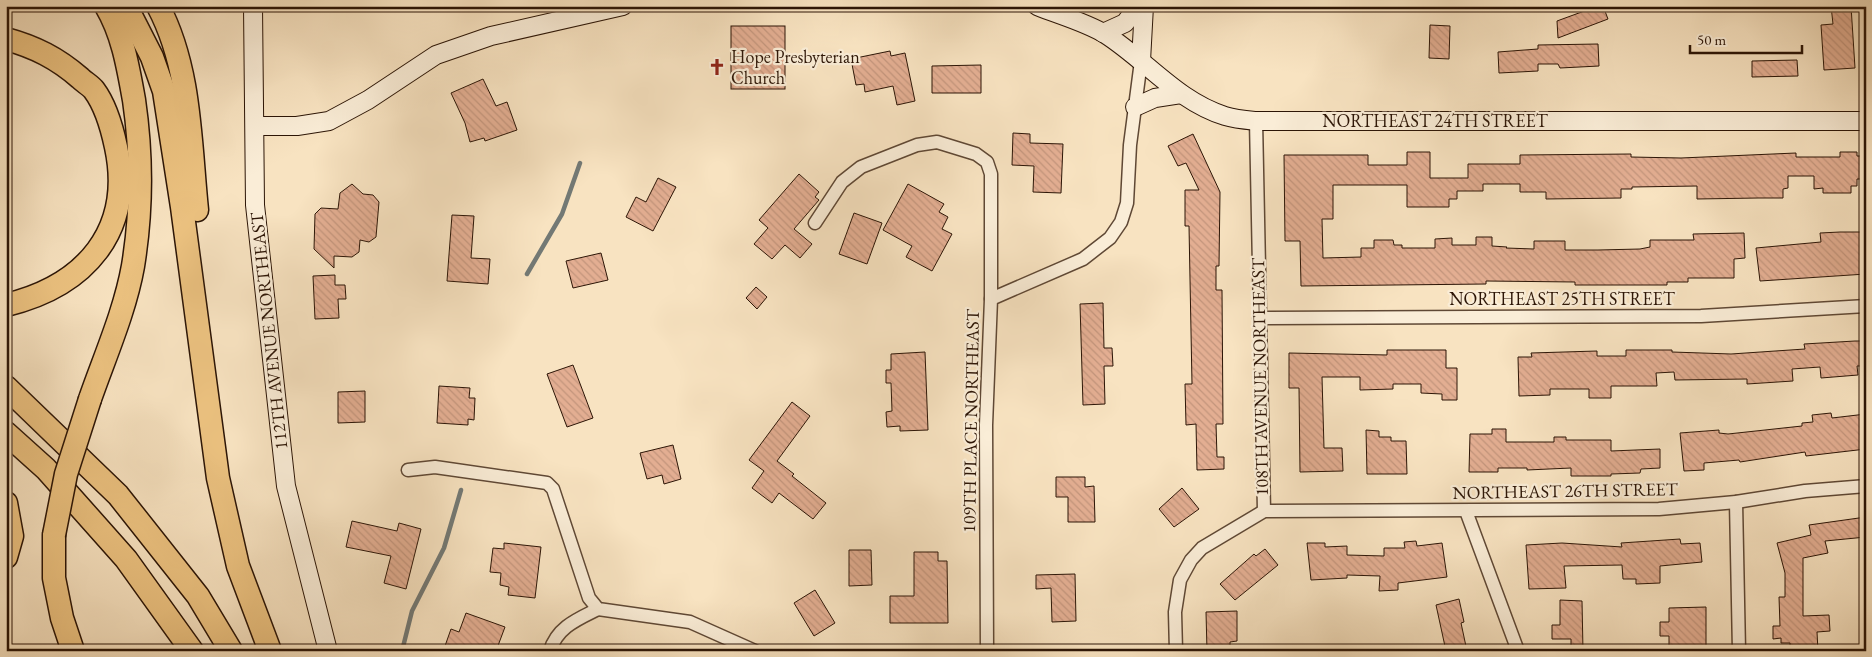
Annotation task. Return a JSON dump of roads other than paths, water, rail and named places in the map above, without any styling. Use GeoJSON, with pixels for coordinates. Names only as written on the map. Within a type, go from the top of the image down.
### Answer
{"type":"FeatureCollection","features":[{"type":"Feature","properties":{"kind":"highway"},"geometry":{"type":"LineString","coordinates":[[73,651],[62,618],[54,578],[54,535],[66,474],[126,291],[132,267],[140,211],[140,162],[128,64],[116,23],[106,6]]}},
{"type":"Feature","properties":{"kind":"highway"},"geometry":{"type":"LineString","coordinates":[[158,6],[179,58],[186,102],[200,251],[211,423]]}},
{"type":"Feature","properties":{"kind":"highway"},"geometry":{"type":"LineString","coordinates":[[128,9],[152,57],[164,91],[218,478],[238,566],[270,651]]}},
{"type":"Feature","properties":{"kind":"highway"},"geometry":{"type":"LineString","coordinates":[[6,39],[30,46],[61,62],[94,90],[111,126],[118,158],[120,187],[112,225],[97,255],[66,281],[34,298],[6,305]]}},
{"type":"Feature","properties":{"kind":"highway"},"geometry":{"type":"LineString","coordinates":[[6,386],[118,495],[198,596],[231,651]]}},
{"type":"Feature","properties":{"kind":"highway"},"geometry":{"type":"LineString","coordinates":[[6,433],[46,469],[126,559],[192,651]]}},
{"type":"Feature","properties":{"kind":"highway"},"geometry":{"type":"LineString","coordinates":[[6,503],[12,536],[6,557]]}},
{"type":"Feature","properties":{"kind":"main road","name":"112TH AVENUE NORTHEAST"},"geometry":{"type":"LineString","coordinates":[[253,6],[255,205],[286,486],[328,651]]}},
{"type":"Feature","properties":{"kind":"main road"},"geometry":{"type":"LineString","coordinates":[[254,126],[297,126],[329,121],[368,100],[436,55],[491,36],[622,6]]}},
{"type":"Feature","properties":{"kind":"main road","name":"NORTHEAST 24TH STREET"},"geometry":{"type":"LineString","coordinates":[[1037,6],[1103,33],[1181,94],[1226,117],[1256,121],[1866,121]]}},
{"type":"Feature","properties":{"kind":"main road"},"geometry":{"type":"LineString","coordinates":[[1103,33],[1128,21],[1138,6]]}},
{"type":"Feature","properties":{"kind":"main road"},"geometry":{"type":"LineString","coordinates":[[1141,61],[1144,6]]}},
{"type":"Feature","properties":{"kind":"main road"},"geometry":{"type":"LineString","coordinates":[[1135,107],[1155,98],[1181,94]]}},
{"type":"Feature","properties":{"kind":"street","name":"109TH PLACE NORTHEAST"},"geometry":{"type":"LineString","coordinates":[[987,651],[986,425],[991,299],[1083,259],[1110,238],[1121,222],[1126,203],[1141,61]]}},
{"type":"Feature","properties":{"kind":"street","name":"108TH AVENUE NORTHEAST"},"geometry":{"type":"LineString","coordinates":[[1176,651],[1175,612],[1180,580],[1191,560],[1202,548],[1264,511],[1256,121]]}},
{"type":"Feature","properties":{"kind":"street"},"geometry":{"type":"LineString","coordinates":[[815,223],[842,182],[861,166],[917,145],[937,142],[976,154],[986,162],[991,174],[991,299]]}},
{"type":"Feature","properties":{"kind":"street","name":"NORTHEAST 25TH STREET"},"geometry":{"type":"LineString","coordinates":[[1259,318],[1701,316],[1866,306]]}},
{"type":"Feature","properties":{"kind":"street"},"geometry":{"type":"LineString","coordinates":[[408,470],[435,467],[547,483],[553,489],[589,598],[598,609]]}},
{"type":"Feature","properties":{"kind":"street","name":"NORTHEAST 26TH STREET"},"geometry":{"type":"LineString","coordinates":[[1264,511],[1659,509],[1736,502],[1805,491],[1866,486]]}},
{"type":"Feature","properties":{"kind":"street"},"geometry":{"type":"LineString","coordinates":[[1736,502],[1739,651]]}},
{"type":"Feature","properties":{"kind":"street"},"geometry":{"type":"LineString","coordinates":[[1466,511],[1518,651]]}},
{"type":"Feature","properties":{"kind":"street"},"geometry":{"type":"LineString","coordinates":[[550,651],[552,642],[567,624],[598,609],[690,622],[755,651]]}},
{"type":"Feature","properties":{"kind":"waterway"},"geometry":{"type":"LineString","coordinates":[[527,274],[562,214],[580,163]]}},
{"type":"Feature","properties":{"kind":"waterway"},"geometry":{"type":"LineString","coordinates":[[402,651],[412,611],[444,548],[461,490]]}},
{"type":"Feature","properties":{"kind":"place","name":"Hope Presbyterian Church"},"geometry":{"type":"Point","coordinates":[717,67]}}]}
